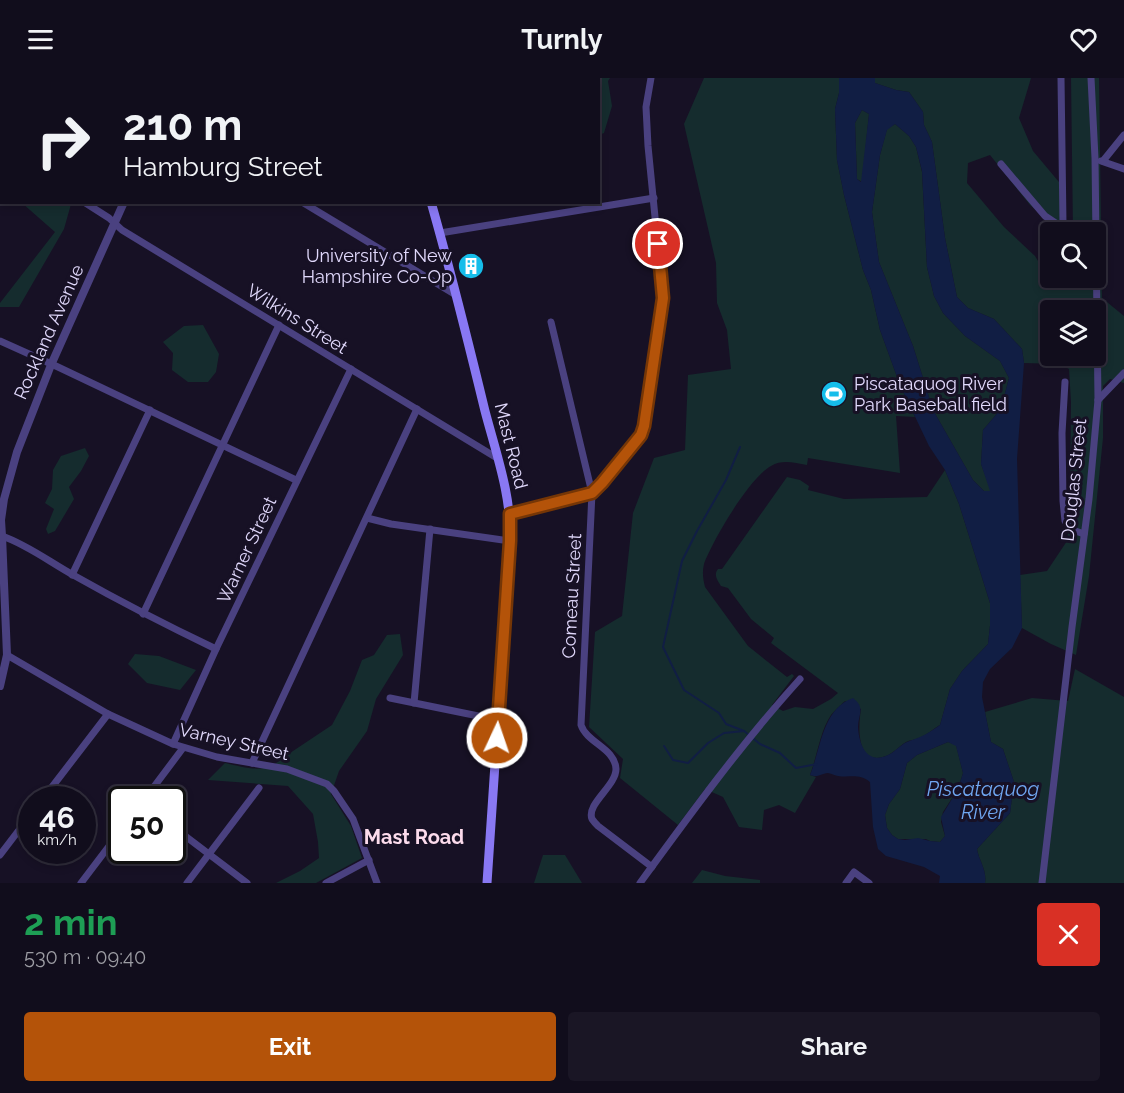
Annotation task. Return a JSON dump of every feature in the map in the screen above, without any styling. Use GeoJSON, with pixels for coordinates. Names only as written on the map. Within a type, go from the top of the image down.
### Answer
{"type":"FeatureCollection","features":[{"type":"Feature","properties":{"kind":"main road","name":"Mast Road"},"geometry":{"type":"LineString","coordinates":[[432,204],[510,514],[487,883]]}},
{"type":"Feature","properties":{"kind":"street"},"geometry":{"type":"LineString","coordinates":[[510,514],[592,493],[637,441],[644,426],[663,298],[646,107],[651,78]]}},
{"type":"Feature","properties":{"kind":"street"},"geometry":{"type":"LineString","coordinates":[[1001,164],[1045,216],[1057,224],[1063,223],[1062,78]]}},
{"type":"Feature","properties":{"kind":"street","name":"Douglas Street"},"geometry":{"type":"LineString","coordinates":[[1042,883],[1089,498],[1098,400],[1095,158],[1091,78]]}},
{"type":"Feature","properties":{"kind":"street"},"geometry":{"type":"LineString","coordinates":[[1103,161],[1124,135]]}},
{"type":"Feature","properties":{"kind":"street"},"geometry":{"type":"LineString","coordinates":[[1095,158],[1124,169]]}},
{"type":"Feature","properties":{"kind":"street"},"geometry":{"type":"LineString","coordinates":[[440,233],[654,198]]}},
{"type":"Feature","properties":{"kind":"street","name":"Wilkins Street"},"geometry":{"type":"LineString","coordinates":[[87,204],[109,218],[122,230],[497,458]]}},
{"type":"Feature","properties":{"kind":"street","name":"Rockland Avenue"},"geometry":{"type":"LineString","coordinates":[[0,686],[4,652],[1,519],[4,499],[17,452],[51,365],[123,204]]}},
{"type":"Feature","properties":{"kind":"street"},"geometry":{"type":"LineString","coordinates":[[305,204],[456,295]]}},
{"type":"Feature","properties":{"kind":"street","name":"Comeau Street"},"geometry":{"type":"LineString","coordinates":[[551,322],[592,493],[581,725],[589,738],[612,757],[616,767],[615,776],[591,812],[592,819],[652,867]]}},
{"type":"Feature","properties":{"kind":"street"},"geometry":{"type":"LineString","coordinates":[[144,614],[279,325]]}},
{"type":"Feature","properties":{"kind":"street"},"geometry":{"type":"LineString","coordinates":[[0,341],[296,480]]}},
{"type":"Feature","properties":{"kind":"street","name":"Warner Street"},"geometry":{"type":"LineString","coordinates":[[172,744],[296,480],[351,369]]}},
{"type":"Feature","properties":{"kind":"street"},"geometry":{"type":"LineString","coordinates":[[1098,400],[1124,373]]}},
{"type":"Feature","properties":{"kind":"street"},"geometry":{"type":"LineString","coordinates":[[1065,382],[1062,433],[1065,520],[1070,529],[1084,534]]}},
{"type":"Feature","properties":{"kind":"street"},"geometry":{"type":"LineString","coordinates":[[252,763],[417,409]]}},
{"type":"Feature","properties":{"kind":"street"},"geometry":{"type":"LineString","coordinates":[[72,575],[150,410]]}},
{"type":"Feature","properties":{"kind":"street"},"geometry":{"type":"LineString","coordinates":[[367,518],[380,522],[510,541]]}},
{"type":"Feature","properties":{"kind":"street"},"geometry":{"type":"LineString","coordinates":[[414,703],[430,530]]}},
{"type":"Feature","properties":{"kind":"street"},"geometry":{"type":"LineString","coordinates":[[2,536],[28,548],[144,614],[216,649]]}},
{"type":"Feature","properties":{"kind":"street","name":"Varney Street"},"geometry":{"type":"LineString","coordinates":[[4,652],[108,714],[172,744],[217,757],[287,769],[327,784],[353,819],[378,883]]}},
{"type":"Feature","properties":{"kind":"street"},"geometry":{"type":"LineString","coordinates":[[640,883],[700,800],[800,679]]}},
{"type":"Feature","properties":{"kind":"street"},"geometry":{"type":"LineString","coordinates":[[390,698],[498,720]]}},
{"type":"Feature","properties":{"kind":"street"},"geometry":{"type":"LineString","coordinates":[[53,786],[108,714]]}},
{"type":"Feature","properties":{"kind":"street"},"geometry":{"type":"LineString","coordinates":[[154,786],[183,748]]}},
{"type":"Feature","properties":{"kind":"street"},"geometry":{"type":"LineString","coordinates":[[187,883],[259,788]]}},
{"type":"Feature","properties":{"kind":"street"},"geometry":{"type":"LineString","coordinates":[[0,855],[18,831]]}},
{"type":"Feature","properties":{"kind":"street"},"geometry":{"type":"LineString","coordinates":[[186,837],[247,883]]}},
{"type":"Feature","properties":{"kind":"street"},"geometry":{"type":"LineString","coordinates":[[81,883],[108,847]]}},
{"type":"Feature","properties":{"kind":"street"},"geometry":{"type":"LineString","coordinates":[[326,883],[369,860]]}},
{"type":"Feature","properties":{"kind":"street"},"geometry":{"type":"LineString","coordinates":[[846,883],[854,872],[869,883]]}},
{"type":"Feature","properties":{"kind":"green space"},"geometry":{"type":"Polygon","coordinates":[[[600,78],[610,78],[608,81],[612,106],[604,133],[600,135],[600,78]]]}},
{"type":"Feature","properties":{"kind":"green space"},"geometry":{"type":"Polygon","coordinates":[[[704,78],[839,78],[839,93],[835,109],[837,160],[844,195],[880,330],[900,385],[915,417],[896,416],[900,473],[808,458],[807,465],[780,463],[762,473],[723,526],[709,553],[703,570],[705,587],[748,646],[787,677],[792,674],[794,676],[772,705],[783,711],[795,707],[813,709],[838,693],[771,643],[774,638],[751,619],[728,588],[721,586],[716,578],[718,569],[722,569],[787,477],[800,480],[809,486],[808,490],[844,499],[927,497],[945,470],[959,504],[990,603],[988,644],[962,671],[950,689],[940,725],[922,737],[906,742],[889,755],[876,758],[864,751],[861,743],[859,725],[861,709],[845,701],[827,721],[810,775],[816,777],[795,813],[779,805],[764,810],[762,830],[739,827],[723,797],[705,789],[678,825],[620,778],[623,759],[589,727],[595,632],[622,616],[633,513],[654,458],[685,450],[688,375],[731,369],[727,330],[717,303],[716,263],[684,124],[704,78]]]}},
{"type":"Feature","properties":{"kind":"green space"},"geometry":{"type":"Polygon","coordinates":[[[875,78],[1031,78],[1019,118],[1033,151],[1064,188],[1066,222],[1050,222],[1030,205],[990,155],[968,163],[967,183],[1004,227],[1035,256],[1040,264],[1040,288],[1102,288],[1102,298],[1104,300],[1040,300],[1040,363],[1024,363],[1022,349],[994,319],[968,308],[957,297],[945,238],[932,142],[924,125],[923,112],[909,92],[875,83],[875,78]]]}},
{"type":"Feature","properties":{"kind":"green space"},"geometry":{"type":"Polygon","coordinates":[[[1071,78],[1099,78],[1101,222],[1073,222],[1071,78]]]}},
{"type":"Feature","properties":{"kind":"green space"},"geometry":{"type":"Polygon","coordinates":[[[862,110],[869,114],[862,182],[857,179],[855,123],[862,110]]]}},
{"type":"Feature","properties":{"kind":"green space"},"geometry":{"type":"Polygon","coordinates":[[[895,124],[909,136],[916,147],[922,172],[927,267],[934,296],[943,313],[965,336],[1000,361],[1009,378],[1001,409],[983,430],[981,464],[991,491],[984,491],[973,480],[933,410],[913,346],[879,262],[872,212],[880,155],[887,129],[895,124]]]}},
{"type":"Feature","properties":{"kind":"green space"},"geometry":{"type":"Polygon","coordinates":[[[23,204],[71,204],[64,229],[19,307],[0,307],[0,303],[55,232],[23,204]]]}},
{"type":"Feature","properties":{"kind":"green space"},"geometry":{"type":"Polygon","coordinates":[[[1106,301],[1124,316],[1124,383],[1110,379],[1103,386],[1103,438],[1089,576],[1076,655],[1022,628],[1020,575],[1047,571],[1067,541],[1070,515],[1069,369],[1063,366],[1106,366],[1106,301]]]}},
{"type":"Feature","properties":{"kind":"green space"},"geometry":{"type":"Polygon","coordinates":[[[203,325],[219,354],[216,372],[208,382],[188,382],[172,370],[173,353],[163,342],[184,326],[203,325]]]}},
{"type":"Feature","properties":{"kind":"green space"},"geometry":{"type":"Polygon","coordinates":[[[85,448],[89,456],[69,487],[74,499],[55,531],[48,534],[46,529],[54,509],[45,503],[52,489],[53,470],[61,456],[85,448]]]}},
{"type":"Feature","properties":{"kind":"green space"},"geometry":{"type":"Polygon","coordinates":[[[400,634],[403,655],[376,699],[367,731],[339,771],[331,794],[351,826],[362,858],[316,883],[276,883],[319,858],[313,814],[288,786],[208,780],[225,763],[256,769],[277,763],[332,725],[350,691],[362,660],[374,655],[387,635],[400,634]]]}},
{"type":"Feature","properties":{"kind":"green space"},"geometry":{"type":"Polygon","coordinates":[[[135,654],[159,656],[196,670],[180,690],[147,683],[128,664],[135,654]]]}},
{"type":"Feature","properties":{"kind":"green space"},"geometry":{"type":"Polygon","coordinates":[[[1075,669],[1124,697],[1124,883],[985,883],[985,874],[977,849],[1010,813],[1014,782],[1003,749],[991,742],[985,712],[1032,698],[1068,701],[1075,669]]]}},
{"type":"Feature","properties":{"kind":"green space"},"geometry":{"type":"Polygon","coordinates":[[[948,742],[956,745],[963,773],[958,789],[943,812],[941,822],[945,836],[940,842],[926,839],[898,839],[887,828],[885,815],[889,804],[900,789],[907,763],[917,755],[948,742]]]}},
{"type":"Feature","properties":{"kind":"green space"},"geometry":{"type":"Polygon","coordinates":[[[543,855],[565,855],[582,883],[534,883],[543,855]]]}},
{"type":"Feature","properties":{"kind":"green space"},"geometry":{"type":"Polygon","coordinates":[[[702,870],[725,876],[760,880],[760,883],[692,883],[702,870]]]}},
{"type":"Feature","properties":{"kind":"water","name":"Piscataquog River"},"geometry":{"type":"Polygon","coordinates":[[[839,78],[875,78],[875,83],[909,92],[923,112],[924,125],[932,142],[945,238],[957,297],[968,308],[994,319],[1022,349],[1024,363],[1017,459],[1022,628],[1012,648],[990,669],[983,682],[982,697],[991,742],[1003,749],[1014,782],[1010,813],[977,849],[985,874],[985,883],[939,883],[940,876],[924,867],[886,856],[878,849],[873,827],[870,782],[858,777],[828,773],[810,775],[829,720],[843,703],[853,698],[860,708],[858,727],[862,746],[866,752],[875,757],[888,755],[904,743],[923,736],[940,725],[950,689],[962,671],[988,644],[990,626],[990,603],[959,504],[945,470],[929,446],[900,385],[880,330],[871,290],[863,270],[837,160],[835,109],[839,93],[839,78]],[[862,110],[855,123],[857,179],[861,182],[869,114],[862,110]],[[895,124],[887,130],[880,155],[872,212],[879,262],[913,346],[933,410],[973,480],[984,491],[990,491],[981,464],[983,430],[1001,409],[1009,378],[1000,361],[965,336],[943,313],[934,296],[927,267],[922,171],[916,147],[909,136],[895,124]],[[948,742],[917,755],[907,763],[900,789],[889,804],[885,815],[887,828],[898,839],[918,838],[940,842],[945,836],[941,817],[958,789],[963,773],[956,746],[948,742]]]}},
{"type":"Feature","properties":{"kind":"waterway"},"geometry":{"type":"LineString","coordinates":[[740,447],[726,480],[682,561],[663,647],[684,690],[719,713],[726,724],[744,731],[760,744],[780,753],[796,768],[817,764]]}},
{"type":"Feature","properties":{"kind":"waterway"},"geometry":{"type":"LineString","coordinates":[[664,746],[673,760],[688,763],[708,743],[724,733],[744,731]]}},
{"type":"Feature","properties":{"kind":"place","name":"University of New Hampshire Co-Op"},"geometry":{"type":"Point","coordinates":[471,266]}},
{"type":"Feature","properties":{"kind":"place","name":"Piscataquog River Park Baseball field"},"geometry":{"type":"Point","coordinates":[834,394]}},
{"type":"Feature","properties":{"kind":"district","name":"Mast Road"},"geometry":{"type":"Point","coordinates":[414,837]}},
{"type":"Feature","properties":{"kind":"route"},"geometry":{"type":"LineString","coordinates":[[497,738],[510,514],[592,493],[641,435],[663,298],[658,244]]}}]}
